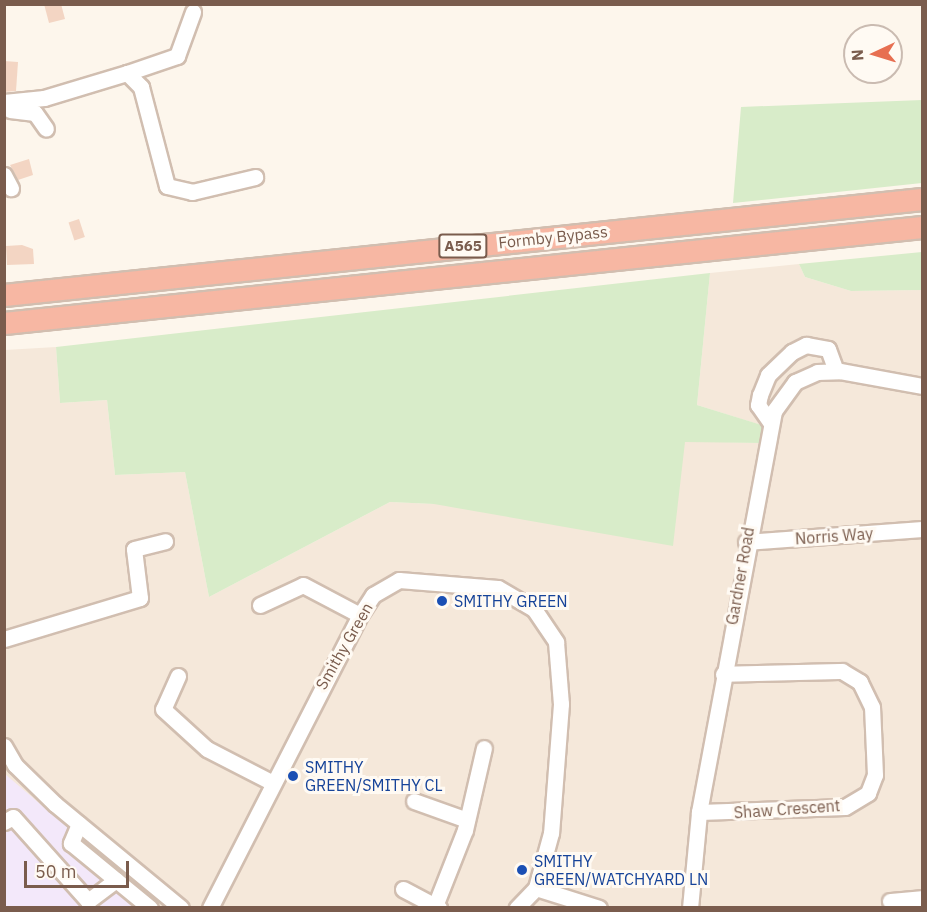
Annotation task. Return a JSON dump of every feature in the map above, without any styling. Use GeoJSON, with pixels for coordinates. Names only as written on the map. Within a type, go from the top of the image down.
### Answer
{"type":"FeatureCollection","features":[{"type":"Feature","properties":{"kind":"highway","name":"Formby Bypass"},"geometry":{"type":"LineString","coordinates":[[4,295],[922,199]]}},
{"type":"Feature","properties":{"kind":"highway","name":"Formby Bypass"},"geometry":{"type":"LineString","coordinates":[[4,323],[922,226]]}},
{"type":"Feature","properties":{"kind":"street"},"geometry":{"type":"LineString","coordinates":[[4,102],[44,98],[177,56],[193,12]]}},
{"type":"Feature","properties":{"kind":"street"},"geometry":{"type":"LineString","coordinates":[[127,73],[141,87],[167,186],[192,192],[255,177]]}},
{"type":"Feature","properties":{"kind":"street"},"geometry":{"type":"LineString","coordinates":[[4,109],[32,111],[46,129]]}},
{"type":"Feature","properties":{"kind":"street"},"geometry":{"type":"LineString","coordinates":[[770,422],[758,405],[760,395],[768,375],[792,352],[806,345],[828,349],[836,371]]}},
{"type":"Feature","properties":{"kind":"street","name":"Gardner Road"},"geometry":{"type":"LineString","coordinates":[[690,908],[699,812],[746,542],[770,422],[795,382],[836,371],[922,386]]}},
{"type":"Feature","properties":{"kind":"street","name":"Norris Way"},"geometry":{"type":"LineString","coordinates":[[746,542],[922,529]]}},
{"type":"Feature","properties":{"kind":"street"},"geometry":{"type":"LineString","coordinates":[[4,639],[140,598],[134,549],[165,541]]}},
{"type":"Feature","properties":{"kind":"street","name":"Smithy Green"},"geometry":{"type":"LineString","coordinates":[[210,908],[360,615],[373,596],[399,580],[498,588],[534,609],[556,642],[561,704],[551,833],[536,888],[517,908]]}},
{"type":"Feature","properties":{"kind":"street"},"geometry":{"type":"LineString","coordinates":[[260,605],[303,585],[360,615]]}},
{"type":"Feature","properties":{"kind":"street","name":"Shaw Crescent"},"geometry":{"type":"LineString","coordinates":[[699,812],[845,807],[868,793],[875,775],[872,707],[860,682],[842,671],[723,674]]}},
{"type":"Feature","properties":{"kind":"street"},"geometry":{"type":"LineString","coordinates":[[178,675],[163,709],[207,749],[273,783]]}},
{"type":"Feature","properties":{"kind":"street"},"geometry":{"type":"LineString","coordinates":[[4,746],[15,765],[79,824],[180,908]]}},
{"type":"Feature","properties":{"kind":"street"},"geometry":{"type":"LineString","coordinates":[[403,890],[437,907],[467,820],[484,748]]}},
{"type":"Feature","properties":{"kind":"street"},"geometry":{"type":"LineString","coordinates":[[414,801],[467,820]]}},
{"type":"Feature","properties":{"kind":"street"},"geometry":{"type":"LineString","coordinates":[[4,822],[13,817],[88,901],[116,880]]}},
{"type":"Feature","properties":{"kind":"street"},"geometry":{"type":"LineString","coordinates":[[79,824],[71,843],[150,908]]}},
{"type":"Feature","properties":{"kind":"street"},"geometry":{"type":"LineString","coordinates":[[536,888],[599,908]]}},
{"type":"Feature","properties":{"kind":"street"},"geometry":{"type":"LineString","coordinates":[[890,901],[922,898]]}},
{"type":"Feature","properties":{"kind":"shaded area"},"geometry":{"type":"Polygon","coordinates":[[[799,264],[805,277],[851,291],[922,290],[922,907],[5,908],[5,350],[56,347],[60,403],[107,400],[115,475],[185,472],[209,597],[390,502],[434,504],[685,441],[761,443],[764,426],[697,405],[710,273],[799,264]]]}},
{"type":"Feature","properties":{"kind":"shaded area"},"geometry":{"type":"Polygon","coordinates":[[[5,774],[161,907],[5,907],[5,774]]]}},
{"type":"Feature","properties":{"kind":"green space"},"geometry":{"type":"Polygon","coordinates":[[[922,100],[922,183],[733,203],[741,107],[922,100]]]}},
{"type":"Feature","properties":{"kind":"green space"},"geometry":{"type":"Polygon","coordinates":[[[922,252],[922,290],[851,291],[805,277],[799,264],[922,252]]]}},
{"type":"Feature","properties":{"kind":"green space"},"geometry":{"type":"Polygon","coordinates":[[[710,273],[697,405],[765,426],[761,443],[685,442],[673,546],[434,504],[390,502],[209,597],[185,472],[115,475],[107,400],[60,403],[56,347],[710,273]]]}},
{"type":"Feature","properties":{"kind":"building"},"geometry":{"type":"Polygon","coordinates":[[[44,4],[61,4],[65,19],[49,23],[44,4]]]}},
{"type":"Feature","properties":{"kind":"building"},"geometry":{"type":"Polygon","coordinates":[[[4,61],[18,62],[16,91],[4,92],[4,61]]]}},
{"type":"Feature","properties":{"kind":"building"},"geometry":{"type":"Polygon","coordinates":[[[29,159],[33,175],[18,180],[10,165],[29,159]]]}},
{"type":"Feature","properties":{"kind":"building"},"geometry":{"type":"Polygon","coordinates":[[[79,219],[85,237],[74,240],[69,222],[79,219]]]}},
{"type":"Feature","properties":{"kind":"building"},"geometry":{"type":"Polygon","coordinates":[[[22,245],[33,249],[34,264],[7,265],[6,246],[22,245]]]}},
{"type":"Feature","properties":{"kind":"place","name":"SMITHY GREEN"},"geometry":{"type":"Point","coordinates":[442,601]}},
{"type":"Feature","properties":{"kind":"place","name":"SMITHY GREEN/SMITHY CL"},"geometry":{"type":"Point","coordinates":[293,776]}},
{"type":"Feature","properties":{"kind":"place","name":"SMITHY GREEN/WATCHYARD LN"},"geometry":{"type":"Point","coordinates":[522,870]}}]}
